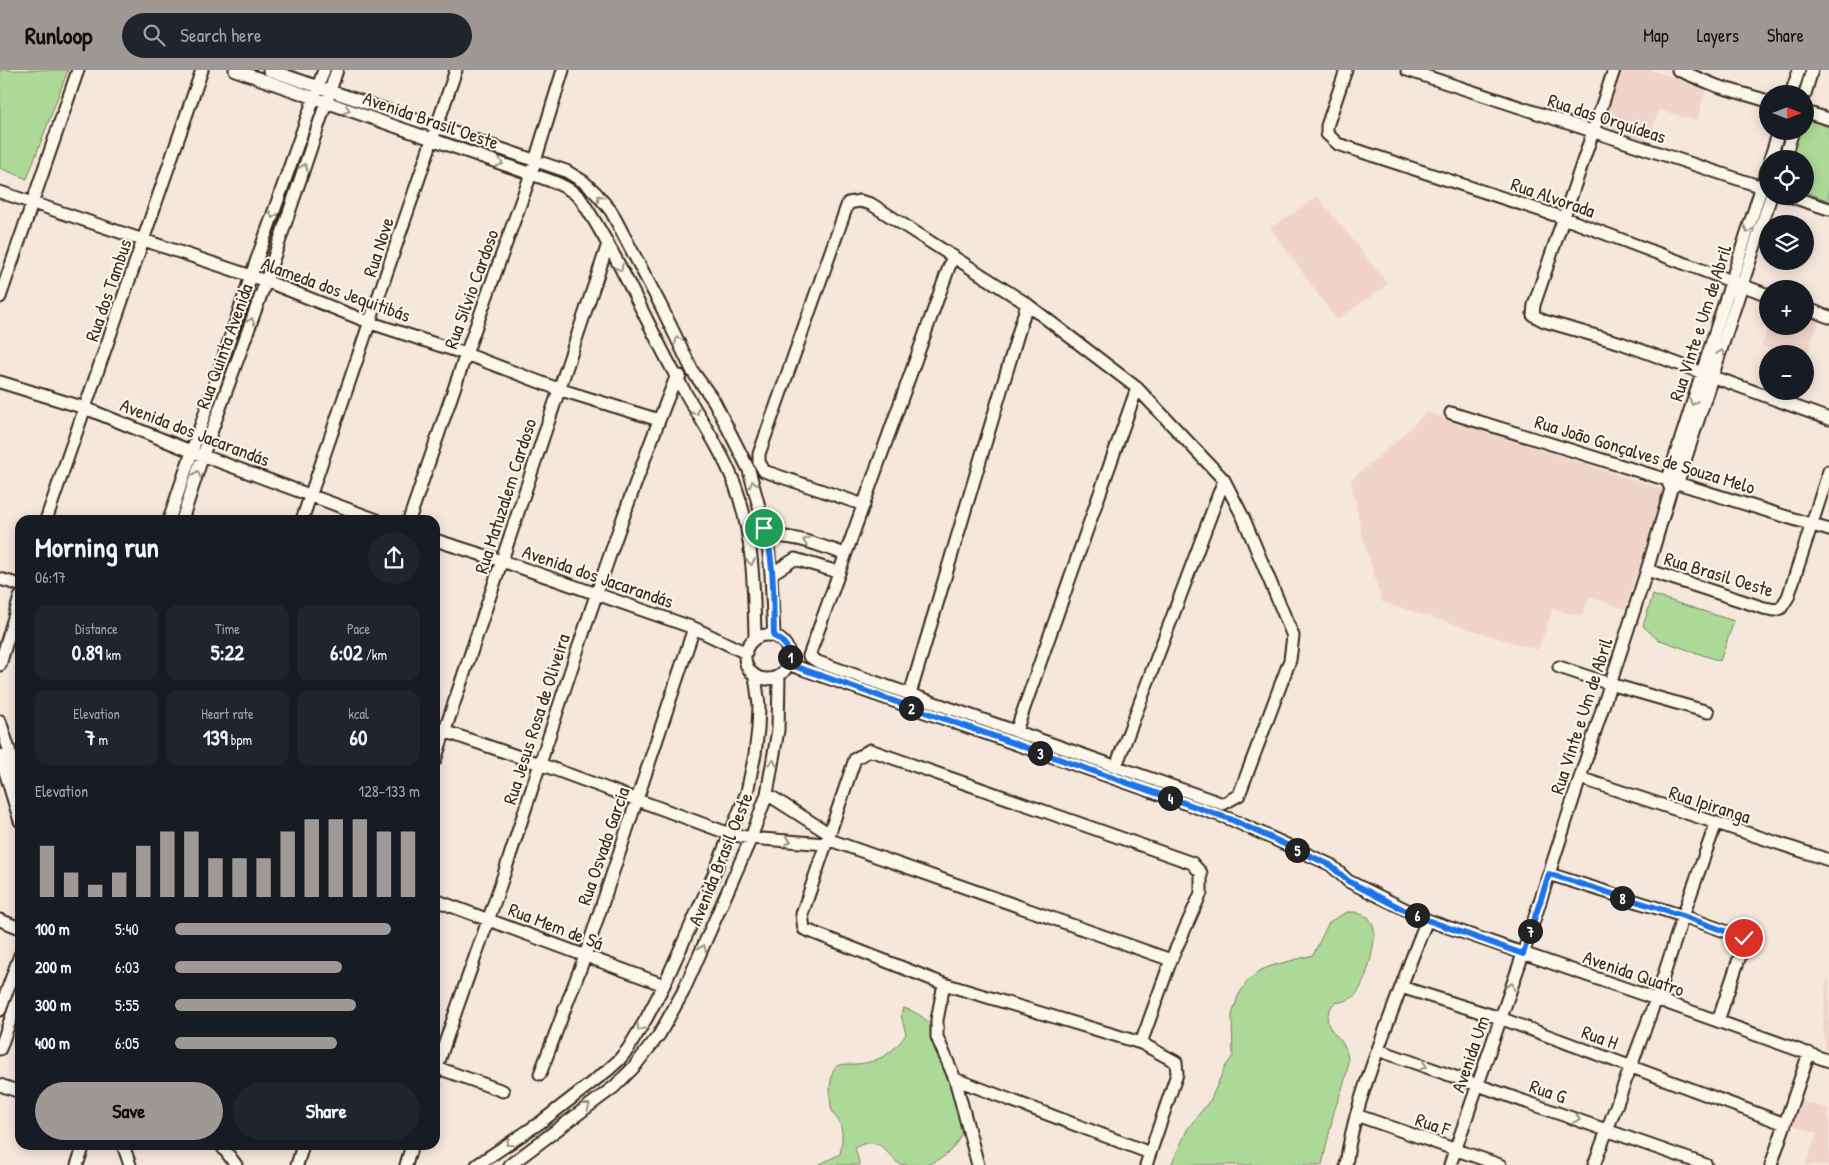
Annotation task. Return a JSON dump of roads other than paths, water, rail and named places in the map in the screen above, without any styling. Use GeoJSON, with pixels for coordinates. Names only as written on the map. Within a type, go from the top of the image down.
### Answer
{"type":"FeatureCollection","features":[{"type":"Feature","properties":{"kind":"street"},"geometry":{"type":"LineString","coordinates":[[0,297],[78,70]]}},
{"type":"Feature","properties":{"kind":"street","name":"Rua dos Tambus"},"geometry":{"type":"LineString","coordinates":[[48,515],[202,70]]}},
{"type":"Feature","properties":{"kind":"street","name":"Avenida Brasil Oeste"},"geometry":{"type":"LineString","coordinates":[[235,70],[436,128],[534,160],[566,171],[584,182],[595,192],[610,212],[660,304],[694,372],[714,401],[749,470],[765,532],[771,574],[774,636]]}},
{"type":"Feature","properties":{"kind":"street","name":"Avenida Brasil Oeste"},"geometry":{"type":"LineString","coordinates":[[269,70],[316,93]]}},
{"type":"Feature","properties":{"kind":"street","name":"Rua Quinta Avenida"},"geometry":{"type":"LineString","coordinates":[[183,515],[198,453],[251,276],[324,70]]}},
{"type":"Feature","properties":{"kind":"street","name":"Rua Quinta Avenida"},"geometry":{"type":"LineString","coordinates":[[171,515],[198,453],[266,281],[337,70]]}},
{"type":"Feature","properties":{"kind":"street","name":"Rua Nove"},"geometry":{"type":"LineString","coordinates":[[304,515],[371,323],[456,70]]}},
{"type":"Feature","properties":{"kind":"street","name":"Rua Silvio Cardoso"},"geometry":{"type":"LineString","coordinates":[[411,515],[531,174],[563,70]]}},
{"type":"Feature","properties":{"kind":"street","name":"Rua Alvorada"},"geometry":{"type":"LineString","coordinates":[[1346,70],[1327,126],[1328,134],[1338,144],[1564,218],[1759,292]]}},
{"type":"Feature","properties":{"kind":"street","name":"Rua das Orquídeas"},"geometry":{"type":"LineString","coordinates":[[1407,70],[1759,186]]}},
{"type":"Feature","properties":{"kind":"street"},"geometry":{"type":"LineString","coordinates":[[1614,70],[1534,305],[1533,315],[1622,343],[1829,419]]}},
{"type":"Feature","properties":{"kind":"street"},"geometry":{"type":"LineString","coordinates":[[1678,70],[1717,86],[1759,98]]}},
{"type":"Feature","properties":{"kind":"street"},"geometry":{"type":"LineString","coordinates":[[1794,85],[1799,70]]}},
{"type":"Feature","properties":{"kind":"street"},"geometry":{"type":"LineString","coordinates":[[1808,85],[1812,70]]}},
{"type":"Feature","properties":{"kind":"street","name":"Avenida Brasil Oeste"},"geometry":{"type":"LineString","coordinates":[[328,97],[432,140],[531,174],[574,192],[580,198],[608,244],[676,377],[726,464],[735,485],[747,530],[754,591],[755,638]]}},
{"type":"Feature","properties":{"kind":"street"},"geometry":{"type":"LineString","coordinates":[[1814,115],[1829,119]]}},
{"type":"Feature","properties":{"kind":"street","name":"Alameda dos Jequitibás"},"geometry":{"type":"LineString","coordinates":[[0,192],[266,281],[371,323],[466,354],[558,389],[659,420]]}},
{"type":"Feature","properties":{"kind":"street"},"geometry":{"type":"LineString","coordinates":[[864,505],[764,471],[759,462],[759,454],[848,203],[860,201],[871,204],[952,256],[1026,304],[1137,388],[1224,480],[1243,517],[1293,636],[1290,660],[1239,795],[1223,804],[818,662],[809,656],[838,572],[864,505],[952,256]]}},
{"type":"Feature","properties":{"kind":"street"},"geometry":{"type":"LineString","coordinates":[[1814,204],[1829,209]]}},
{"type":"Feature","properties":{"kind":"street","name":"Rua Vinte e Um de Abril"},"geometry":{"type":"LineString","coordinates":[[1523,954],[1737,284],[1759,205]]}},
{"type":"Feature","properties":{"kind":"street","name":"Rua Vinte e Um de Abril"},"geometry":{"type":"LineString","coordinates":[[1737,284],[1768,205]]}},
{"type":"Feature","properties":{"kind":"street","name":"Rua Matuzalem Cardoso"},"geometry":{"type":"LineString","coordinates":[[440,730],[502,562],[558,389],[608,244]]}},
{"type":"Feature","properties":{"kind":"street"},"geometry":{"type":"LineString","coordinates":[[910,694],[1026,304]]}},
{"type":"Feature","properties":{"kind":"street"},"geometry":{"type":"LineString","coordinates":[[1814,311],[1829,317]]}},
{"type":"Feature","properties":{"kind":"street"},"geometry":{"type":"LineString","coordinates":[[676,377],[694,372]]}},
{"type":"Feature","properties":{"kind":"street","name":"Rua Jesus Rosa de Oliveira"},"geometry":{"type":"LineString","coordinates":[[440,1059],[489,919],[596,594],[676,377]]}},
{"type":"Feature","properties":{"kind":"street","name":"Avenida dos Jacarandás"},"geometry":{"type":"LineString","coordinates":[[0,382],[85,408],[364,515]]}},
{"type":"Feature","properties":{"kind":"street"},"geometry":{"type":"LineString","coordinates":[[1016,731],[1137,388]]}},
{"type":"Feature","properties":{"kind":"street","name":"Rua João Gonçalves de Souza Melo"},"geometry":{"type":"LineString","coordinates":[[1451,413],[1672,483],[1829,530]]}},
{"type":"Feature","properties":{"kind":"street"},"geometry":{"type":"LineString","coordinates":[[1812,525],[1829,471]]}},
{"type":"Feature","properties":{"kind":"street"},"geometry":{"type":"LineString","coordinates":[[1116,766],[1224,480]]}},
{"type":"Feature","properties":{"kind":"street","name":"Rua Brasil Oeste"},"geometry":{"type":"LineString","coordinates":[[1646,570],[1775,610],[1781,608],[1788,597],[1812,525]]}},
{"type":"Feature","properties":{"kind":"street"},"geometry":{"type":"LineString","coordinates":[[747,530],[798,538],[845,554]]}},
{"type":"Feature","properties":{"kind":"street","name":"Avenida dos Jacarandás"},"geometry":{"type":"LineString","coordinates":[[440,542],[694,628],[746,653]]}},
{"type":"Feature","properties":{"kind":"street"},"geometry":{"type":"LineString","coordinates":[[771,574],[795,559],[838,572]]}},
{"type":"Feature","properties":{"kind":"street"},"geometry":{"type":"LineString","coordinates":[[0,579],[15,584]]}},
{"type":"Feature","properties":{"kind":"street"},"geometry":{"type":"LineString","coordinates":[[0,665],[15,614]]}},
{"type":"Feature","properties":{"kind":"street","name":"Rua Osvado Garcia"},"geometry":{"type":"LineString","coordinates":[[540,1074],[585,956],[694,628]]}},
{"type":"Feature","properties":{"kind":"street"},"geometry":{"type":"LineString","coordinates":[[761,635],[774,636],[785,644],[788,650],[788,664],[785,671],[779,676],[767,679],[755,676],[747,666],[747,647],[755,638],[761,635]]}},
{"type":"Feature","properties":{"kind":"street","name":"Avenida Quatro"},"geometry":{"type":"LineString","coordinates":[[788,664],[1230,819],[1330,865],[1348,881],[1427,920],[1656,998],[1829,1061]]}},
{"type":"Feature","properties":{"kind":"street"},"geometry":{"type":"LineString","coordinates":[[1559,667],[1610,684],[1708,712]]}},
{"type":"Feature","properties":{"kind":"street","name":"Avenida Brasil Oeste"},"geometry":{"type":"LineString","coordinates":[[477,1165],[542,1122],[619,1060],[628,1049],[664,985],[714,874],[747,792],[755,754],[759,704],[755,676]]}},
{"type":"Feature","properties":{"kind":"street","name":"Avenida Brasil Oeste"},"geometry":{"type":"LineString","coordinates":[[510,1165],[614,1087],[634,1067],[659,1035],[683,992],[751,838],[766,794],[778,730],[779,676]]}},
{"type":"Feature","properties":{"kind":"street"},"geometry":{"type":"LineString","coordinates":[[0,721],[3,754],[15,801]]}},
{"type":"Feature","properties":{"kind":"street"},"geometry":{"type":"LineString","coordinates":[[440,730],[540,764],[730,834],[751,838],[827,839]]}},
{"type":"Feature","properties":{"kind":"street"},"geometry":{"type":"LineString","coordinates":[[1141,1043],[1171,960],[1201,893],[1201,873],[1192,863],[870,750],[855,758],[802,914],[804,928],[944,984],[1141,1043],[1176,1062],[1177,1074],[1146,1165]]}},
{"type":"Feature","properties":{"kind":"street"},"geometry":{"type":"LineString","coordinates":[[3,754],[15,775]]}},
{"type":"Feature","properties":{"kind":"street","name":"Rua Ipiranga"},"geometry":{"type":"LineString","coordinates":[[1580,778],[1829,860]]}},
{"type":"Feature","properties":{"kind":"street"},"geometry":{"type":"LineString","coordinates":[[766,794],[827,839],[1171,960]]}},
{"type":"Feature","properties":{"kind":"street"},"geometry":{"type":"LineString","coordinates":[[1594,1165],[1632,1067],[1716,823]]}},
{"type":"Feature","properties":{"kind":"street"},"geometry":{"type":"LineString","coordinates":[[1549,874],[1683,916],[1744,938],[1745,941],[1718,1021]]}},
{"type":"Feature","properties":{"kind":"street","name":"Rua Mem de Sá"},"geometry":{"type":"LineString","coordinates":[[440,902],[664,985]]}},
{"type":"Feature","properties":{"kind":"street"},"geometry":{"type":"LineString","coordinates":[[0,920],[15,926]]}},
{"type":"Feature","properties":{"kind":"street"},"geometry":{"type":"LineString","coordinates":[[1346,1165],[1362,1091],[1427,920]]}},
{"type":"Feature","properties":{"kind":"street","name":"Avenida Um"},"geometry":{"type":"LineString","coordinates":[[1450,1165],[1523,954]]}},
{"type":"Feature","properties":{"kind":"street"},"geometry":{"type":"LineString","coordinates":[[0,1010],[15,969]]}},
{"type":"Feature","properties":{"kind":"street"},"geometry":{"type":"LineString","coordinates":[[944,984],[937,1020],[937,1037],[954,1079],[978,1165]]}},
{"type":"Feature","properties":{"kind":"street","name":"Rua H"},"geometry":{"type":"LineString","coordinates":[[1401,987],[1500,1018],[1785,1124]]}},
{"type":"Feature","properties":{"kind":"street"},"geometry":{"type":"LineString","coordinates":[[0,1049],[15,1007]]}},
{"type":"Feature","properties":{"kind":"street","name":"Rua G"},"geometry":{"type":"LineString","coordinates":[[1378,1050],[1706,1165]]}},
{"type":"Feature","properties":{"kind":"street"},"geometry":{"type":"LineString","coordinates":[[1771,1165],[1809,1053]]}},
{"type":"Feature","properties":{"kind":"street"},"geometry":{"type":"LineString","coordinates":[[440,1071],[504,1091]]}},
{"type":"Feature","properties":{"kind":"street"},"geometry":{"type":"LineString","coordinates":[[954,1079],[1150,1154]]}},
{"type":"Feature","properties":{"kind":"street"},"geometry":{"type":"LineString","coordinates":[[0,1085],[15,1090]]}},
{"type":"Feature","properties":{"kind":"street","name":"Rua F"},"geometry":{"type":"LineString","coordinates":[[1356,1115],[1500,1165]]}},
{"type":"Feature","properties":{"kind":"street"},"geometry":{"type":"LineString","coordinates":[[77,1165],[82,1150]]}},
{"type":"Feature","properties":{"kind":"street"},"geometry":{"type":"LineString","coordinates":[[125,1150],[130,1165]]}},
{"type":"Feature","properties":{"kind":"street"},"geometry":{"type":"LineString","coordinates":[[226,1150],[236,1165]]}},
{"type":"Feature","properties":{"kind":"street"},"geometry":{"type":"LineString","coordinates":[[297,1165],[302,1150]]}},
{"type":"Feature","properties":{"kind":"street"},"geometry":{"type":"LineString","coordinates":[[406,1165],[410,1150]]}}]}
